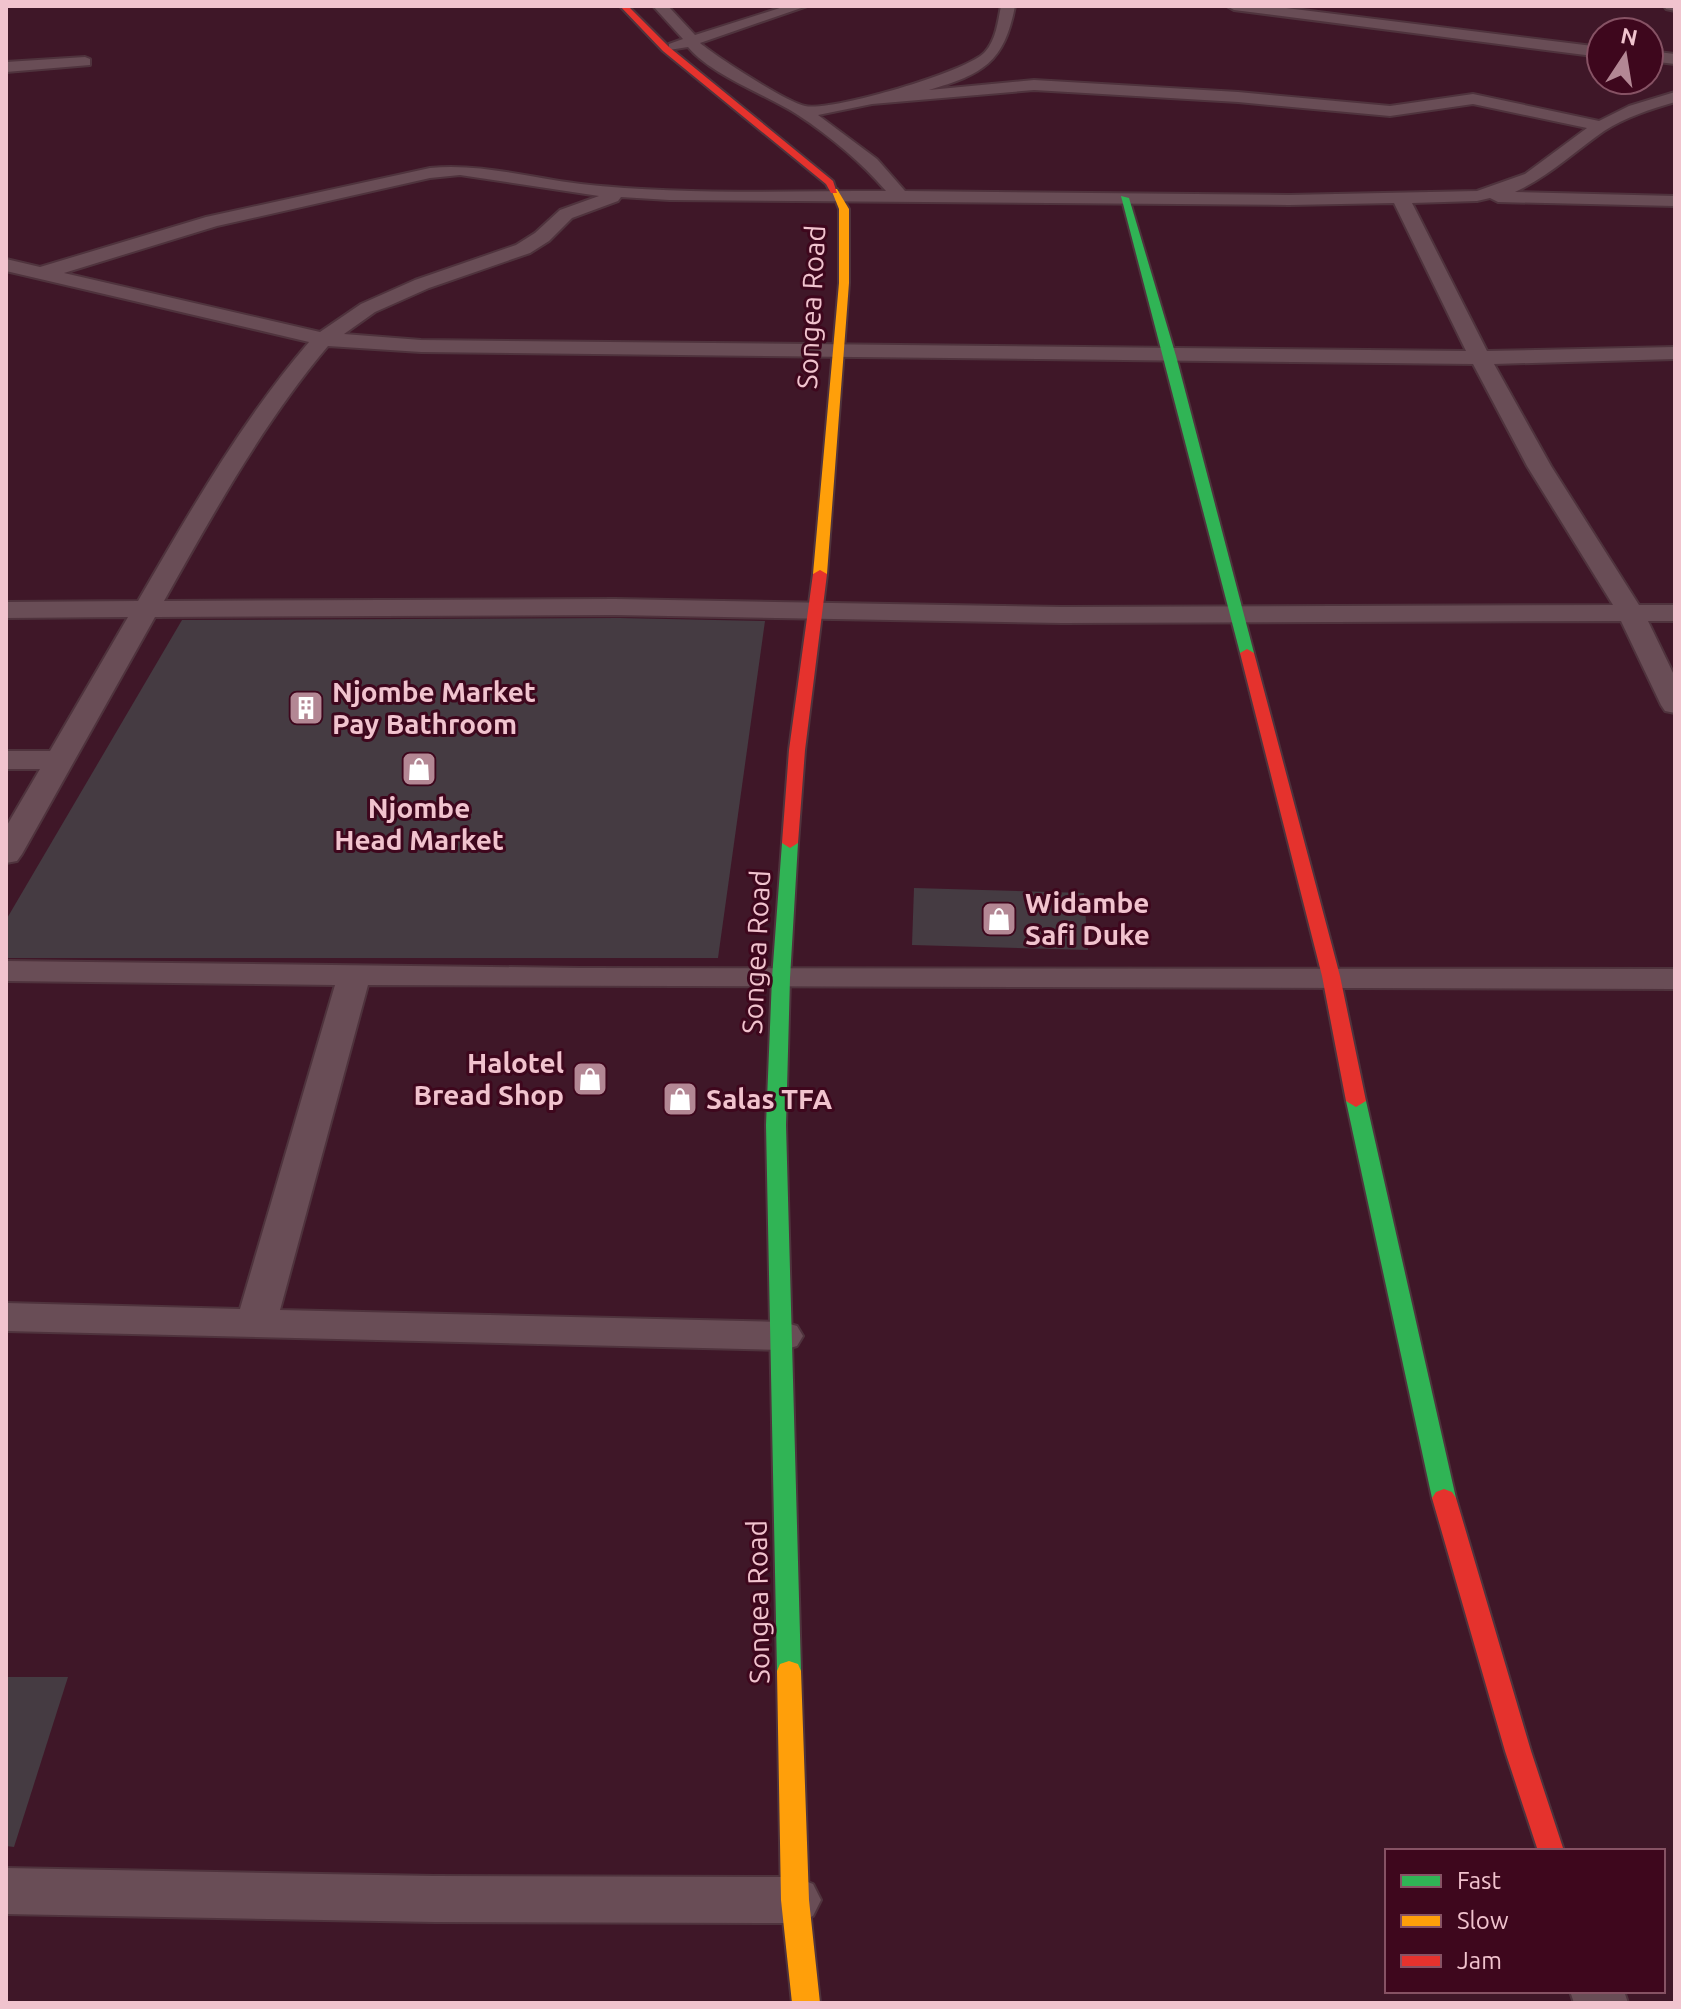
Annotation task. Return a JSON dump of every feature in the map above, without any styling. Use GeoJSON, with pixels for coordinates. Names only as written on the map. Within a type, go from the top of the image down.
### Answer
{"type":"FeatureCollection","features":[{"type":"Feature","properties":{"kind":"main road","name":"Songea Road"},"geometry":{"type":"LineString","coordinates":[[624,6],[666,49],[816,170],[839,195],[846,226],[840,351],[830,430],[817,610],[797,750],[781,978],[776,1125],[795,1900],[806,2003]]}},
{"type":"Feature","properties":{"kind":"main road"},"geometry":{"type":"LineString","coordinates":[[1124,198],[1170,356],[1235,616],[1251,663],[1331,976],[1388,1255],[1443,1494],[1518,1751],[1550,1849]]}},
{"type":"Feature","properties":{"kind":"street"},"geometry":{"type":"LineString","coordinates":[[660,6],[684,30],[690,41],[727,69],[804,112],[871,163],[899,196]]}},
{"type":"Feature","properties":{"kind":"street"},"geometry":{"type":"LineString","coordinates":[[666,49],[800,6]]}},
{"type":"Feature","properties":{"kind":"street"},"geometry":{"type":"LineString","coordinates":[[874,100],[976,67],[997,47],[1008,6]]}},
{"type":"Feature","properties":{"kind":"street"},"geometry":{"type":"LineString","coordinates":[[1234,6],[1355,19],[1463,38],[1585,50]]}},
{"type":"Feature","properties":{"kind":"street"},"geometry":{"type":"LineString","coordinates":[[6,67],[85,62]]}},
{"type":"Feature","properties":{"kind":"street"},"geometry":{"type":"LineString","coordinates":[[804,112],[874,100],[1034,85],[1238,97],[1380,111],[1410,110],[1473,99],[1601,126]]}},
{"type":"Feature","properties":{"kind":"street"},"geometry":{"type":"LineString","coordinates":[[1477,196],[1509,188],[1531,178],[1601,126],[1635,109],[1675,97]]}},
{"type":"Feature","properties":{"kind":"street"},"geometry":{"type":"LineString","coordinates":[[44,272],[213,221],[430,173],[460,170],[620,193],[1402,200],[1477,196],[1675,201]]}},
{"type":"Feature","properties":{"kind":"street"},"geometry":{"type":"LineString","coordinates":[[6,854],[144,611],[263,418],[293,374],[323,339],[368,308],[422,284],[523,249],[542,237],[566,214],[620,193]]}},
{"type":"Feature","properties":{"kind":"street"},"geometry":{"type":"LineString","coordinates":[[1402,200],[1479,358],[1539,466],[1631,614],[1675,705]]}},
{"type":"Feature","properties":{"kind":"street"},"geometry":{"type":"LineString","coordinates":[[6,265],[323,339],[513,349],[1170,356],[1479,358],[1675,353]]}},
{"type":"Feature","properties":{"kind":"street"},"geometry":{"type":"LineString","coordinates":[[6,610],[615,607],[1235,616],[1675,613]]}},
{"type":"Feature","properties":{"kind":"street"},"geometry":{"type":"LineString","coordinates":[[6,760],[62,760]]}},
{"type":"Feature","properties":{"kind":"street"},"geometry":{"type":"LineString","coordinates":[[6,971],[354,977],[1331,976],[1675,979]]}},
{"type":"Feature","properties":{"kind":"street"},"geometry":{"type":"LineString","coordinates":[[257,1321],[354,977]]}},
{"type":"Feature","properties":{"kind":"street"},"geometry":{"type":"LineString","coordinates":[[6,1317],[783,1336]]}},
{"type":"Feature","properties":{"kind":"street"},"geometry":{"type":"LineString","coordinates":[[6,1891],[434,1899],[795,1900]]}},
{"type":"Feature","properties":{"kind":"building","name":"Njombe Head Market"},"geometry":{"type":"Polygon","coordinates":[[[619,618],[765,621],[718,958],[6,958],[6,920],[182,620],[619,618]]]}},
{"type":"Feature","properties":{"kind":"building","name":"Widambe Safi Duke"},"geometry":{"type":"Polygon","coordinates":[[[914,888],[1084,893],[1088,950],[912,945],[914,888]]]}},
{"type":"Feature","properties":{"kind":"building"},"geometry":{"type":"Polygon","coordinates":[[[6,1677],[68,1677],[14,1847],[6,1846],[6,1677]]]}},
{"type":"Feature","properties":{"kind":"traffic: fast"},"geometry":{"type":"LineString","coordinates":[[1124,198],[1170,356],[1247,653]]}},
{"type":"Feature","properties":{"kind":"traffic: fast"},"geometry":{"type":"LineString","coordinates":[[789,1671],[776,1125],[790,843]]}},
{"type":"Feature","properties":{"kind":"traffic: fast"},"geometry":{"type":"LineString","coordinates":[[1356,1101],[1444,1498]]}},
{"type":"Feature","properties":{"kind":"traffic: slow"},"geometry":{"type":"LineString","coordinates":[[820,574],[844,283],[844,209],[834,191]]}},
{"type":"Feature","properties":{"kind":"traffic: slow"},"geometry":{"type":"LineString","coordinates":[[789,1671],[795,1900],[806,2003]]}},
{"type":"Feature","properties":{"kind":"traffic: jam"},"geometry":{"type":"LineString","coordinates":[[624,6],[666,49],[830,183],[834,191]]}},
{"type":"Feature","properties":{"kind":"traffic: jam"},"geometry":{"type":"LineString","coordinates":[[790,843],[797,750],[820,574]]}},
{"type":"Feature","properties":{"kind":"traffic: jam"},"geometry":{"type":"LineString","coordinates":[[1247,653],[1331,976],[1356,1101]]}},
{"type":"Feature","properties":{"kind":"traffic: jam"},"geometry":{"type":"LineString","coordinates":[[1444,1498],[1518,1751],[1550,1849]]}},
{"type":"Feature","properties":{"kind":"place","name":"Njombe Market Pay Bathroom"},"geometry":{"type":"Point","coordinates":[306,708]}},
{"type":"Feature","properties":{"kind":"place","name":"Njombe Head Market"},"geometry":{"type":"Point","coordinates":[419,769]}},
{"type":"Feature","properties":{"kind":"place","name":"Widambe Safi Duke"},"geometry":{"type":"Point","coordinates":[999,919]}},
{"type":"Feature","properties":{"kind":"place","name":"Halotel Bread Shop"},"geometry":{"type":"Point","coordinates":[590,1079]}},
{"type":"Feature","properties":{"kind":"place","name":"Salas TFA"},"geometry":{"type":"Point","coordinates":[680,1099]}}]}
